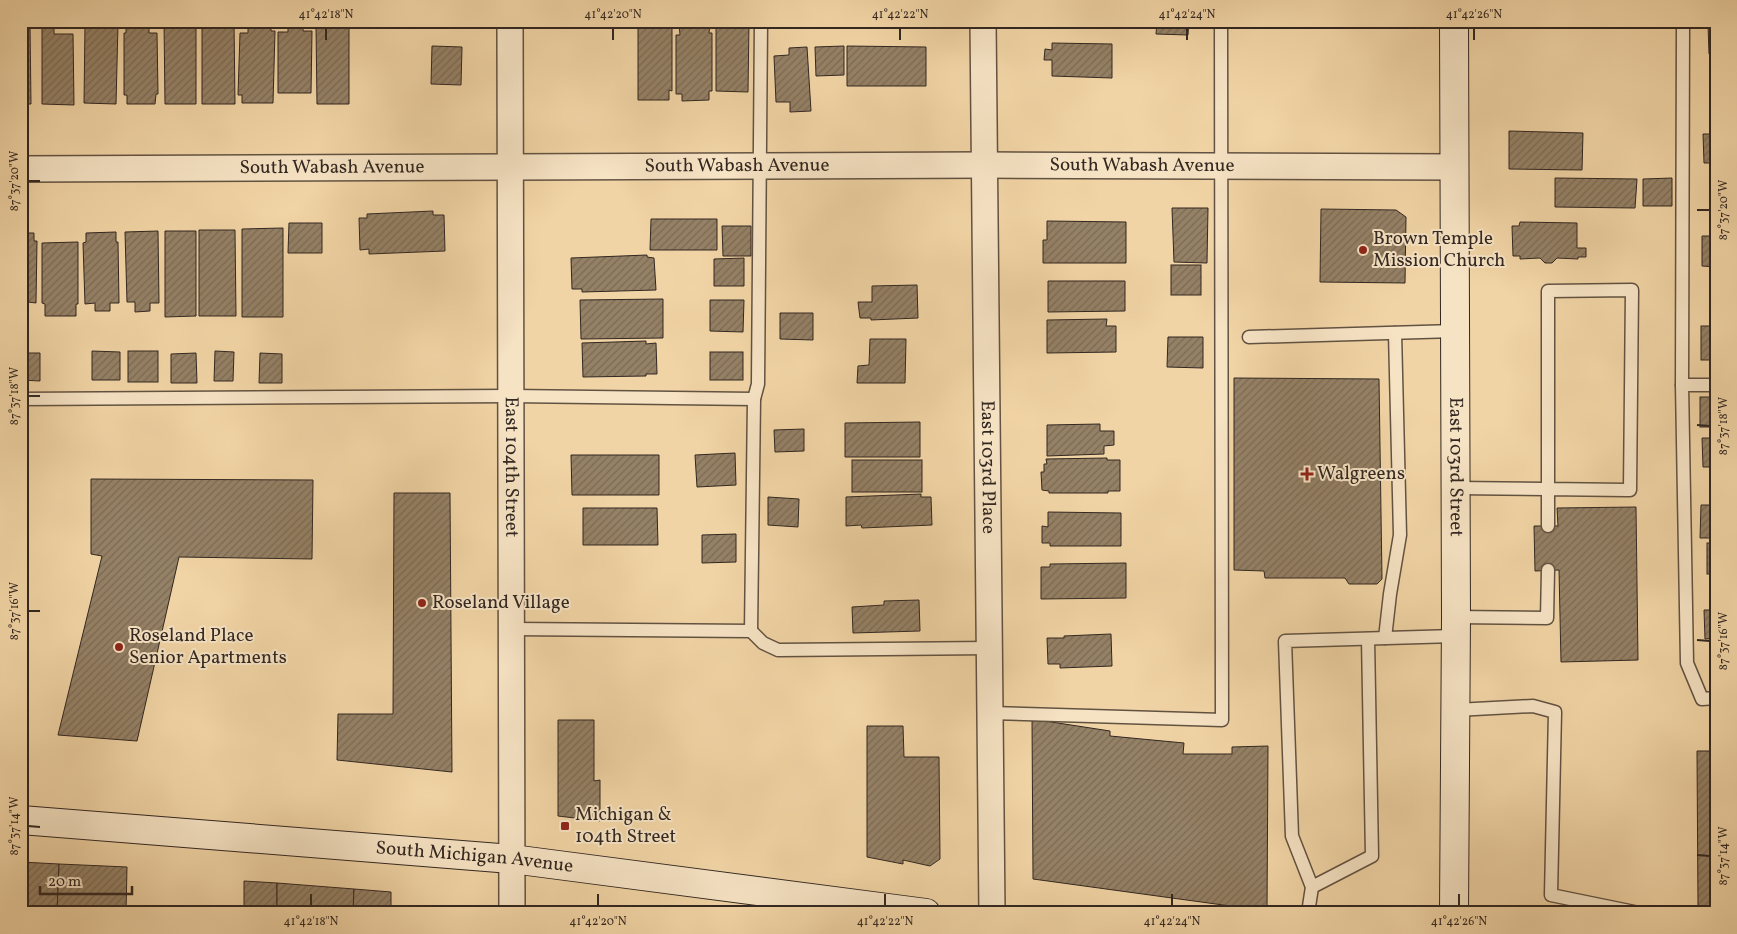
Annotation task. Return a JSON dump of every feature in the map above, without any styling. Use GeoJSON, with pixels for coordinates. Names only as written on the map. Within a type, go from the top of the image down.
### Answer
{"type":"FeatureCollection","features":[{"type":"Feature","properties":{"kind":"main road","name":"East 103rd Street"},"geometry":{"type":"LineString","coordinates":[[1454,21],[1456,488],[1454,913]]}},
{"type":"Feature","properties":{"kind":"main road","name":"South Michigan Avenue"},"geometry":{"type":"LineString","coordinates":[[21,820],[512,859],[926,913]]}},
{"type":"Feature","properties":{"kind":"street","name":"East 104th Street"},"geometry":{"type":"LineString","coordinates":[[510,21],[512,913]]}},
{"type":"Feature","properties":{"kind":"street","name":"East 103rd Place"},"geometry":{"type":"LineString","coordinates":[[983,21],[992,913]]}},
{"type":"Feature","properties":{"kind":"street","name":"South Wabash Avenue"},"geometry":{"type":"LineString","coordinates":[[21,169],[985,164],[1454,167]]}},
{"type":"Feature","properties":{"kind":"lane"},"geometry":{"type":"LineString","coordinates":[[761,21],[758,384],[754,399],[751,630],[764,644],[778,650],[990,648]]}},
{"type":"Feature","properties":{"kind":"lane"},"geometry":{"type":"LineString","coordinates":[[990,713],[1222,720],[1221,21]]}},
{"type":"Feature","properties":{"kind":"lane"},"geometry":{"type":"LineString","coordinates":[[1682,21],[1682,385],[1687,663],[1702,699],[1716,698]]}},
{"type":"Feature","properties":{"kind":"lane"},"geometry":{"type":"LineString","coordinates":[[1456,488],[1548,489],[1630,490],[1632,290],[1548,290],[1548,489],[1548,526]]}},
{"type":"Feature","properties":{"kind":"lane"},"geometry":{"type":"LineString","coordinates":[[1249,337],[1455,331]]}},
{"type":"Feature","properties":{"kind":"lane"},"geometry":{"type":"LineString","coordinates":[[1385,638],[1400,535],[1395,333]]}},
{"type":"Feature","properties":{"kind":"lane"},"geometry":{"type":"LineString","coordinates":[[1682,385],[1716,385]]}},
{"type":"Feature","properties":{"kind":"lane"},"geometry":{"type":"LineString","coordinates":[[21,399],[511,396],[754,399]]}},
{"type":"Feature","properties":{"kind":"lane"},"geometry":{"type":"LineString","coordinates":[[1308,913],[1312,887],[1292,836],[1285,641],[1385,638],[1456,627],[1547,618],[1548,570]]}},
{"type":"Feature","properties":{"kind":"lane"},"geometry":{"type":"LineString","coordinates":[[512,629],[751,630]]}},
{"type":"Feature","properties":{"kind":"lane"},"geometry":{"type":"LineString","coordinates":[[1312,887],[1372,856],[1368,639]]}},
{"type":"Feature","properties":{"kind":"lane"},"geometry":{"type":"LineString","coordinates":[[1456,710],[1533,706],[1555,712],[1551,895],[1639,913]]}},
{"type":"Feature","properties":{"kind":"building"},"geometry":{"type":"Polygon","coordinates":[[[126,21],[149,21],[149,33],[157,33],[158,94],[156,94],[155,104],[127,104],[127,95],[124,95],[124,33],[126,33],[126,21]]]}},
{"type":"Feature","properties":{"kind":"building"},"geometry":{"type":"Polygon","coordinates":[[[164,21],[196,21],[196,104],[165,104],[164,21]]]}},
{"type":"Feature","properties":{"kind":"building"},"geometry":{"type":"Polygon","coordinates":[[[202,21],[234,21],[235,104],[202,104],[202,21]]]}},
{"type":"Feature","properties":{"kind":"building"},"geometry":{"type":"Polygon","coordinates":[[[248,21],[271,21],[271,31],[275,31],[273,103],[242,103],[242,95],[238,95],[240,33],[248,33],[248,21]]]}},
{"type":"Feature","properties":{"kind":"building"},"geometry":{"type":"Polygon","coordinates":[[[288,21],[303,21],[303,31],[312,31],[311,93],[278,93],[278,32],[288,32],[288,21]]]}},
{"type":"Feature","properties":{"kind":"building"},"geometry":{"type":"Polygon","coordinates":[[[327,21],[344,21],[343,27],[349,26],[349,104],[317,104],[316,26],[327,26],[327,21]]]}},
{"type":"Feature","properties":{"kind":"building"},"geometry":{"type":"Polygon","coordinates":[[[716,21],[749,21],[748,92],[716,91],[716,21]]]}},
{"type":"Feature","properties":{"kind":"building"},"geometry":{"type":"Polygon","coordinates":[[[1157,21],[1189,21],[1188,35],[1156,34],[1157,21]]]}},
{"type":"Feature","properties":{"kind":"building"},"geometry":{"type":"Polygon","coordinates":[[[85,24],[118,24],[116,104],[84,103],[85,24]]]}},
{"type":"Feature","properties":{"kind":"building"},"geometry":{"type":"Polygon","coordinates":[[[679,24],[710,24],[709,33],[712,33],[712,91],[709,91],[709,100],[682,101],[682,94],[676,94],[676,35],[680,35],[679,24]]]}},
{"type":"Feature","properties":{"kind":"building"},"geometry":{"type":"Polygon","coordinates":[[[21,25],[30,25],[31,104],[21,104],[21,25]]]}},
{"type":"Feature","properties":{"kind":"building"},"geometry":{"type":"Polygon","coordinates":[[[1708,25],[1716,25],[1716,54],[1709,54],[1708,25]]]}},
{"type":"Feature","properties":{"kind":"building"},"geometry":{"type":"Polygon","coordinates":[[[638,26],[672,26],[672,91],[669,90],[669,100],[638,100],[638,26]]]}},
{"type":"Feature","properties":{"kind":"building"},"geometry":{"type":"Polygon","coordinates":[[[42,28],[54,28],[54,34],[73,34],[74,105],[42,104],[42,28]]]}},
{"type":"Feature","properties":{"kind":"building"},"geometry":{"type":"Polygon","coordinates":[[[1052,43],[1112,44],[1112,78],[1052,76],[1052,60],[1044,60],[1045,49],[1052,50],[1052,43]]]}},
{"type":"Feature","properties":{"kind":"building"},"geometry":{"type":"Polygon","coordinates":[[[432,46],[462,47],[461,85],[431,84],[432,46]]]}},
{"type":"Feature","properties":{"kind":"building"},"geometry":{"type":"Polygon","coordinates":[[[844,46],[844,75],[816,76],[815,47],[844,46]]]}},
{"type":"Feature","properties":{"kind":"building"},"geometry":{"type":"Polygon","coordinates":[[[847,46],[926,47],[926,86],[847,86],[847,46]]]}},
{"type":"Feature","properties":{"kind":"building"},"geometry":{"type":"Polygon","coordinates":[[[807,47],[811,111],[790,112],[790,102],[776,102],[774,56],[789,55],[789,48],[807,47]]]}},
{"type":"Feature","properties":{"kind":"building"},"geometry":{"type":"Polygon","coordinates":[[[1509,131],[1583,133],[1582,170],[1509,169],[1509,131]]]}},
{"type":"Feature","properties":{"kind":"building"},"geometry":{"type":"Polygon","coordinates":[[[1703,134],[1716,134],[1716,163],[1704,163],[1703,134]]]}},
{"type":"Feature","properties":{"kind":"building"},"geometry":{"type":"Polygon","coordinates":[[[1555,178],[1637,179],[1635,208],[1555,207],[1555,178]]]}},
{"type":"Feature","properties":{"kind":"building"},"geometry":{"type":"Polygon","coordinates":[[[1672,178],[1672,206],[1643,206],[1643,179],[1672,178]]]}},
{"type":"Feature","properties":{"kind":"building"},"geometry":{"type":"Polygon","coordinates":[[[1172,208],[1208,208],[1207,263],[1174,262],[1172,208]]]}},
{"type":"Feature","properties":{"kind":"building","name":"Brown Temple Mission Church"},"geometry":{"type":"Polygon","coordinates":[[[1321,209],[1396,210],[1406,217],[1405,283],[1320,282],[1321,209]]]}},
{"type":"Feature","properties":{"kind":"building"},"geometry":{"type":"Polygon","coordinates":[[[433,211],[433,215],[444,215],[445,251],[369,254],[369,249],[360,250],[359,218],[367,218],[367,214],[433,211]]]}},
{"type":"Feature","properties":{"kind":"building"},"geometry":{"type":"Polygon","coordinates":[[[651,219],[717,219],[717,250],[650,250],[651,219]]]}},
{"type":"Feature","properties":{"kind":"building"},"geometry":{"type":"Polygon","coordinates":[[[1047,221],[1126,222],[1126,263],[1043,263],[1043,240],[1047,240],[1047,221]]]}},
{"type":"Feature","properties":{"kind":"building"},"geometry":{"type":"Polygon","coordinates":[[[1520,222],[1577,223],[1577,248],[1586,248],[1586,257],[1578,257],[1578,259],[1557,258],[1552,263],[1545,263],[1540,258],[1520,259],[1520,256],[1513,256],[1512,226],[1519,226],[1520,222]]]}},
{"type":"Feature","properties":{"kind":"building"},"geometry":{"type":"Polygon","coordinates":[[[289,223],[322,223],[322,253],[288,253],[289,223]]]}},
{"type":"Feature","properties":{"kind":"building"},"geometry":{"type":"Polygon","coordinates":[[[722,226],[751,226],[751,256],[723,256],[722,226]]]}},
{"type":"Feature","properties":{"kind":"building"},"geometry":{"type":"Polygon","coordinates":[[[283,228],[283,317],[242,317],[242,229],[283,228]]]}},
{"type":"Feature","properties":{"kind":"building"},"geometry":{"type":"Polygon","coordinates":[[[199,230],[235,230],[236,316],[199,316],[199,230]]]}},
{"type":"Feature","properties":{"kind":"building"},"geometry":{"type":"Polygon","coordinates":[[[158,231],[159,303],[150,303],[150,311],[135,312],[135,302],[127,302],[125,232],[158,231]]]}},
{"type":"Feature","properties":{"kind":"building"},"geometry":{"type":"Polygon","coordinates":[[[165,231],[196,231],[196,316],[165,317],[165,231]]]}},
{"type":"Feature","properties":{"kind":"building"},"geometry":{"type":"Polygon","coordinates":[[[116,232],[116,242],[118,242],[119,303],[110,303],[110,311],[95,311],[95,303],[85,304],[83,243],[86,242],[86,233],[116,232]]]}},
{"type":"Feature","properties":{"kind":"building"},"geometry":{"type":"Polygon","coordinates":[[[21,233],[34,233],[34,241],[37,241],[36,303],[28,302],[28,312],[21,312],[21,233]]]}},
{"type":"Feature","properties":{"kind":"building"},"geometry":{"type":"Polygon","coordinates":[[[1702,236],[1716,236],[1716,267],[1702,266],[1702,236]]]}},
{"type":"Feature","properties":{"kind":"building"},"geometry":{"type":"Polygon","coordinates":[[[78,242],[78,304],[76,304],[76,316],[45,316],[45,304],[42,303],[42,243],[78,242]]]}},
{"type":"Feature","properties":{"kind":"building"},"geometry":{"type":"Polygon","coordinates":[[[647,255],[647,257],[654,258],[656,290],[582,292],[582,289],[572,289],[571,258],[647,255]]]}},
{"type":"Feature","properties":{"kind":"building"},"geometry":{"type":"Polygon","coordinates":[[[744,258],[744,286],[714,286],[714,259],[744,258]]]}},
{"type":"Feature","properties":{"kind":"building"},"geometry":{"type":"Polygon","coordinates":[[[1171,265],[1201,265],[1201,295],[1171,295],[1171,265]]]}},
{"type":"Feature","properties":{"kind":"building"},"geometry":{"type":"Polygon","coordinates":[[[1048,281],[1125,281],[1125,311],[1048,312],[1048,281]]]}},
{"type":"Feature","properties":{"kind":"building"},"geometry":{"type":"Polygon","coordinates":[[[917,285],[918,318],[871,320],[871,318],[860,318],[858,302],[872,302],[872,286],[917,285]]]}},
{"type":"Feature","properties":{"kind":"building"},"geometry":{"type":"Polygon","coordinates":[[[663,299],[663,338],[581,339],[580,300],[663,299]]]}},
{"type":"Feature","properties":{"kind":"building"},"geometry":{"type":"Polygon","coordinates":[[[710,300],[744,300],[743,332],[710,331],[710,300]]]}},
{"type":"Feature","properties":{"kind":"building"},"geometry":{"type":"Polygon","coordinates":[[[780,313],[813,313],[813,340],[780,339],[780,313]]]}},
{"type":"Feature","properties":{"kind":"building"},"geometry":{"type":"Polygon","coordinates":[[[1107,319],[1106,326],[1116,326],[1116,352],[1047,353],[1047,320],[1107,319]]]}},
{"type":"Feature","properties":{"kind":"building"},"geometry":{"type":"Polygon","coordinates":[[[1701,326],[1716,326],[1716,360],[1701,360],[1701,326]]]}},
{"type":"Feature","properties":{"kind":"building"},"geometry":{"type":"Polygon","coordinates":[[[1168,337],[1203,337],[1203,368],[1167,367],[1168,337]]]}},
{"type":"Feature","properties":{"kind":"building"},"geometry":{"type":"Polygon","coordinates":[[[870,339],[906,339],[905,383],[857,383],[858,366],[869,365],[870,339]]]}},
{"type":"Feature","properties":{"kind":"building"},"geometry":{"type":"Polygon","coordinates":[[[646,341],[646,344],[656,343],[657,374],[646,374],[646,376],[583,377],[582,343],[646,341]]]}},
{"type":"Feature","properties":{"kind":"building"},"geometry":{"type":"Polygon","coordinates":[[[92,351],[120,352],[120,380],[92,380],[92,351]]]}},
{"type":"Feature","properties":{"kind":"building"},"geometry":{"type":"Polygon","coordinates":[[[128,351],[158,351],[158,382],[128,382],[128,351]]]}},
{"type":"Feature","properties":{"kind":"building"},"geometry":{"type":"Polygon","coordinates":[[[215,351],[234,352],[233,381],[214,381],[215,351]]]}},
{"type":"Feature","properties":{"kind":"building"},"geometry":{"type":"Polygon","coordinates":[[[710,352],[743,352],[743,380],[710,380],[710,352]]]}},
{"type":"Feature","properties":{"kind":"building"},"geometry":{"type":"Polygon","coordinates":[[[21,353],[40,353],[40,381],[21,380],[21,353]]]}},
{"type":"Feature","properties":{"kind":"building"},"geometry":{"type":"Polygon","coordinates":[[[196,353],[197,383],[171,383],[171,354],[196,353]]]}},
{"type":"Feature","properties":{"kind":"building"},"geometry":{"type":"Polygon","coordinates":[[[260,353],[282,354],[282,383],[259,383],[260,353]]]}},
{"type":"Feature","properties":{"kind":"building","name":"Walgreens"},"geometry":{"type":"Polygon","coordinates":[[[1234,378],[1379,379],[1382,579],[1377,584],[1349,584],[1345,578],[1265,578],[1264,571],[1234,570],[1234,378]]]}},
{"type":"Feature","properties":{"kind":"building"},"geometry":{"type":"Polygon","coordinates":[[[1700,397],[1716,397],[1716,427],[1700,427],[1700,397]]]}},
{"type":"Feature","properties":{"kind":"building"},"geometry":{"type":"Polygon","coordinates":[[[920,422],[920,457],[845,457],[845,423],[920,422]]]}},
{"type":"Feature","properties":{"kind":"building"},"geometry":{"type":"Polygon","coordinates":[[[1100,424],[1100,431],[1114,431],[1114,445],[1104,446],[1104,454],[1047,456],[1047,425],[1100,424]]]}},
{"type":"Feature","properties":{"kind":"building"},"geometry":{"type":"Polygon","coordinates":[[[804,429],[804,451],[775,452],[774,430],[804,429]]]}},
{"type":"Feature","properties":{"kind":"building"},"geometry":{"type":"Polygon","coordinates":[[[1702,438],[1716,438],[1716,467],[1703,467],[1702,438]]]}},
{"type":"Feature","properties":{"kind":"building"},"geometry":{"type":"Polygon","coordinates":[[[735,453],[736,485],[697,487],[695,455],[735,453]]]}},
{"type":"Feature","properties":{"kind":"building"},"geometry":{"type":"Polygon","coordinates":[[[571,455],[659,455],[659,495],[572,495],[571,455]]]}},
{"type":"Feature","properties":{"kind":"building"},"geometry":{"type":"Polygon","coordinates":[[[1107,458],[1107,460],[1120,460],[1120,491],[1108,491],[1108,493],[1049,493],[1049,491],[1042,490],[1041,472],[1044,472],[1044,464],[1047,464],[1046,459],[1107,458]]]}},
{"type":"Feature","properties":{"kind":"building"},"geometry":{"type":"Polygon","coordinates":[[[852,460],[922,460],[922,492],[852,492],[852,460]]]}},
{"type":"Feature","properties":{"kind":"building","name":"Roseland Place Senior Apartments"},"geometry":{"type":"Polygon","coordinates":[[[91,479],[313,480],[312,559],[179,557],[137,741],[58,735],[102,556],[91,554],[91,479]]]}},
{"type":"Feature","properties":{"kind":"building","name":"Roseland Village"},"geometry":{"type":"Polygon","coordinates":[[[394,493],[450,493],[452,772],[337,760],[338,714],[393,714],[394,493]]]}},
{"type":"Feature","properties":{"kind":"building"},"geometry":{"type":"Polygon","coordinates":[[[921,494],[921,497],[931,497],[932,525],[862,528],[861,525],[846,526],[846,497],[921,494]]]}},
{"type":"Feature","properties":{"kind":"building"},"geometry":{"type":"Polygon","coordinates":[[[768,497],[799,499],[798,527],[768,525],[768,497]]]}},
{"type":"Feature","properties":{"kind":"building"},"geometry":{"type":"Polygon","coordinates":[[[1701,505],[1716,505],[1716,538],[1700,538],[1701,505]]]}},
{"type":"Feature","properties":{"kind":"building"},"geometry":{"type":"Polygon","coordinates":[[[1636,507],[1638,660],[1561,662],[1559,570],[1535,571],[1534,526],[1558,526],[1557,508],[1636,507]]]}},
{"type":"Feature","properties":{"kind":"building"},"geometry":{"type":"Polygon","coordinates":[[[583,508],[657,508],[658,545],[583,545],[583,508]]]}},
{"type":"Feature","properties":{"kind":"building"},"geometry":{"type":"Polygon","coordinates":[[[1048,512],[1121,513],[1121,546],[1050,546],[1050,543],[1042,543],[1042,526],[1048,527],[1048,512]]]}},
{"type":"Feature","properties":{"kind":"building"},"geometry":{"type":"Polygon","coordinates":[[[736,534],[736,562],[702,563],[702,535],[736,534]]]}},
{"type":"Feature","properties":{"kind":"building"},"geometry":{"type":"Polygon","coordinates":[[[1707,543],[1716,543],[1716,574],[1707,574],[1707,543]]]}},
{"type":"Feature","properties":{"kind":"building"},"geometry":{"type":"Polygon","coordinates":[[[1126,563],[1126,598],[1041,599],[1041,567],[1050,567],[1050,564],[1126,563]]]}},
{"type":"Feature","properties":{"kind":"building"},"geometry":{"type":"Polygon","coordinates":[[[919,600],[920,631],[853,633],[852,607],[884,605],[884,601],[919,600]]]}},
{"type":"Feature","properties":{"kind":"building"},"geometry":{"type":"Polygon","coordinates":[[[1704,610],[1716,610],[1716,638],[1705,639],[1704,610]]]}},
{"type":"Feature","properties":{"kind":"building"},"geometry":{"type":"Polygon","coordinates":[[[1111,634],[1112,666],[1060,668],[1060,664],[1048,664],[1047,638],[1111,634]]]}},
{"type":"Feature","properties":{"kind":"building"},"geometry":{"type":"Polygon","coordinates":[[[1032,719],[1110,731],[1110,736],[1184,743],[1183,754],[1232,754],[1232,747],[1268,746],[1267,911],[1033,879],[1032,719]]]}},
{"type":"Feature","properties":{"kind":"building"},"geometry":{"type":"Polygon","coordinates":[[[558,720],[594,720],[594,781],[600,780],[600,821],[558,816],[558,720]]]}},
{"type":"Feature","properties":{"kind":"building"},"geometry":{"type":"Polygon","coordinates":[[[867,726],[903,726],[904,757],[939,757],[940,859],[930,866],[903,860],[903,864],[867,857],[867,726]]]}},
{"type":"Feature","properties":{"kind":"building"},"geometry":{"type":"Polygon","coordinates":[[[1697,751],[1716,751],[1716,907],[1698,907],[1697,751]]]}},
{"type":"Feature","properties":{"kind":"building"},"geometry":{"type":"Polygon","coordinates":[[[21,862],[59,864],[57,913],[21,913],[21,862]]]}},
{"type":"Feature","properties":{"kind":"building"},"geometry":{"type":"Polygon","coordinates":[[[59,864],[127,867],[126,913],[57,913],[59,864]]]}},
{"type":"Feature","properties":{"kind":"building"},"geometry":{"type":"Polygon","coordinates":[[[244,881],[277,883],[277,913],[244,913],[244,881]]]}},
{"type":"Feature","properties":{"kind":"building"},"geometry":{"type":"Polygon","coordinates":[[[277,883],[354,889],[353,913],[277,913],[277,883]]]}},
{"type":"Feature","properties":{"kind":"building"},"geometry":{"type":"Polygon","coordinates":[[[354,889],[391,892],[391,913],[353,913],[354,889]]]}},
{"type":"Feature","properties":{"kind":"place","name":"Brown Temple Mission Church"},"geometry":{"type":"Point","coordinates":[1363,250]}},
{"type":"Feature","properties":{"kind":"place","name":"Walgreens"},"geometry":{"type":"Point","coordinates":[1307,474]}},
{"type":"Feature","properties":{"kind":"place","name":"Roseland Village"},"geometry":{"type":"Point","coordinates":[422,603]}},
{"type":"Feature","properties":{"kind":"place","name":"Roseland Place Senior Apartments"},"geometry":{"type":"Point","coordinates":[119,647]}},
{"type":"Feature","properties":{"kind":"place","name":"Michigan & 104th Street"},"geometry":{"type":"Point","coordinates":[565,826]}}]}
